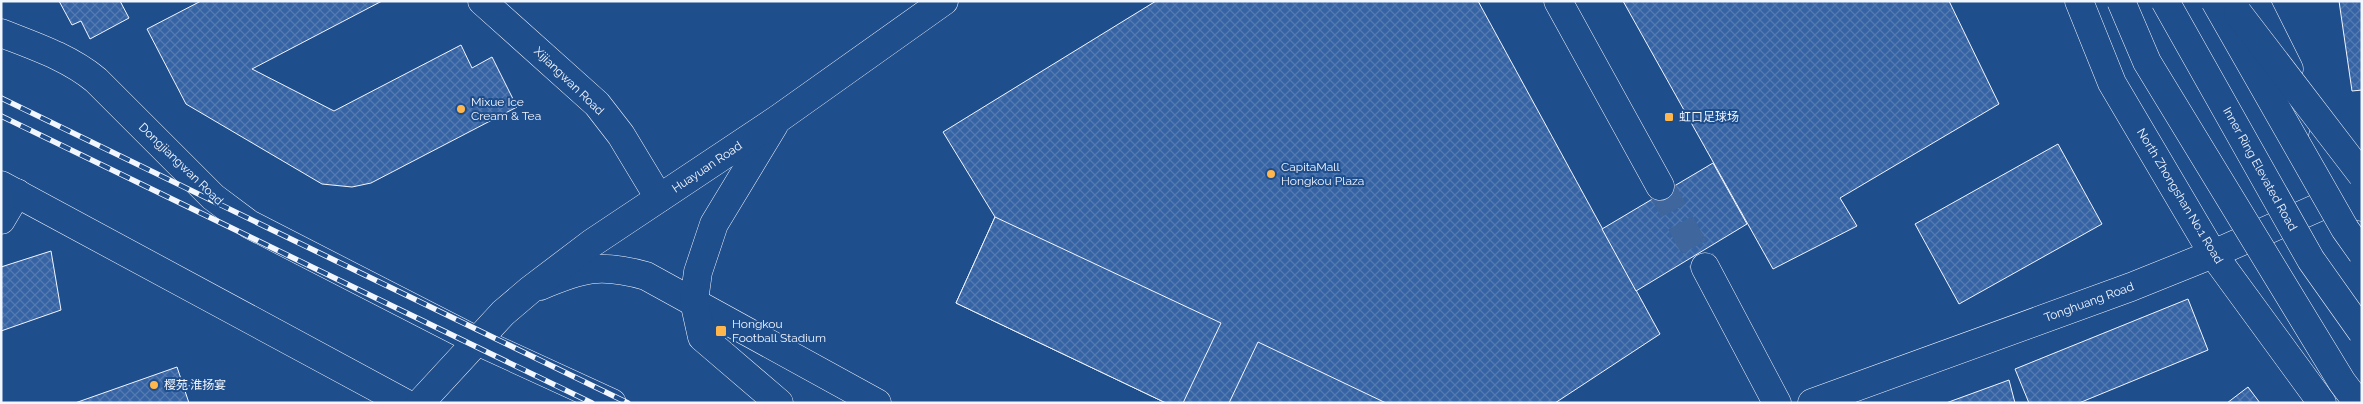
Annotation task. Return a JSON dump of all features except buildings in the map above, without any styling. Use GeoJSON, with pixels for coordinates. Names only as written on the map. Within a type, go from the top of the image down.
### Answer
{"type":"FeatureCollection","features":[{"type":"Feature","properties":{"kind":"main road","name":"Xijiangwan Road"},"geometry":{"type":"LineString","coordinates":[[482,1],[597,104],[621,135],[660,198]]}},
{"type":"Feature","properties":{"kind":"main road","name":"Huayuan Road"},"geometry":{"type":"LineString","coordinates":[[420,403],[503,314],[530,290],[592,243],[778,119],[944,1]]}},
{"type":"Feature","properties":{"kind":"main road"},"geometry":{"type":"LineString","coordinates":[[1558,1],[1660,186]]}},
{"type":"Feature","properties":{"kind":"main road","name":"North Zhongshan No.1 Road"},"geometry":{"type":"LineString","coordinates":[[2079,1],[2112,83],[2213,254],[2322,403]]}},
{"type":"Feature","properties":{"kind":"main road"},"geometry":{"type":"LineString","coordinates":[[2121,1],[2147,62],[2342,382],[2358,403]]}},
{"type":"Feature","properties":{"kind":"main road","name":"Inner Ring Elevated Road"},"geometry":{"type":"LineString","coordinates":[[2166,1],[2311,260],[2362,332]]}},
{"type":"Feature","properties":{"kind":"main road"},"geometry":{"type":"LineString","coordinates":[[2215,1],[2345,229],[2362,253]]}},
{"type":"Feature","properties":{"kind":"main road"},"geometry":{"type":"LineString","coordinates":[[2228,1],[2359,191]]}},
{"type":"Feature","properties":{"kind":"main road"},"geometry":{"type":"LineString","coordinates":[[2255,1],[2359,191]]}},
{"type":"Feature","properties":{"kind":"main road","name":"Dongjiangwan Road"},"geometry":{"type":"LineString","coordinates":[[1,33],[67,60],[81,68],[101,85],[213,197],[243,220],[477,341]]}},
{"type":"Feature","properties":{"kind":"main road"},"geometry":{"type":"LineString","coordinates":[[778,119],[714,224],[698,272],[694,302],[702,337],[779,403]]}},
{"type":"Feature","properties":{"kind":"main road"},"geometry":{"type":"LineString","coordinates":[[1,220],[9,189],[405,403]]}},
{"type":"Feature","properties":{"kind":"main road","name":"Tonghuang Road"},"geometry":{"type":"LineString","coordinates":[[1812,403],[2122,290],[2213,254],[2359,191]]}},
{"type":"Feature","properties":{"kind":"main road"},"geometry":{"type":"LineString","coordinates":[[1705,267],[1777,403]]}},
{"type":"Feature","properties":{"kind":"main road"},"geometry":{"type":"LineString","coordinates":[[530,290],[591,268],[619,268],[646,276],[877,403]]}},
{"type":"Feature","properties":{"kind":"main road"},"geometry":{"type":"LineString","coordinates":[[477,341],[612,403]]}},
{"type":"Feature","properties":{"kind":"tunnel"},"geometry":{"type":"LineString","coordinates":[[1660,186],[1705,267]]}},
{"type":"Feature","properties":{"kind":"railway"},"geometry":{"type":"LineString","coordinates":[[1,98],[628,403]]}},
{"type":"Feature","properties":{"kind":"railway"},"geometry":{"type":"LineString","coordinates":[[1,116],[592,403]]}},
{"type":"Feature","properties":{"kind":"place","name":"Mixue Ice Cream & Tea"},"geometry":{"type":"Point","coordinates":[461,109]}},
{"type":"Feature","properties":{"kind":"place","name":"虹口足球场"},"geometry":{"type":"Point","coordinates":[1669,117]}},
{"type":"Feature","properties":{"kind":"place","name":"CapitaMall Hongkou Plaza"},"geometry":{"type":"Point","coordinates":[1271,174]}},
{"type":"Feature","properties":{"kind":"place","name":"Hongkou Football Stadium"},"geometry":{"type":"Point","coordinates":[721,331]}},
{"type":"Feature","properties":{"kind":"place","name":"樱苑·淮扬宴"},"geometry":{"type":"Point","coordinates":[154,385]}}]}
